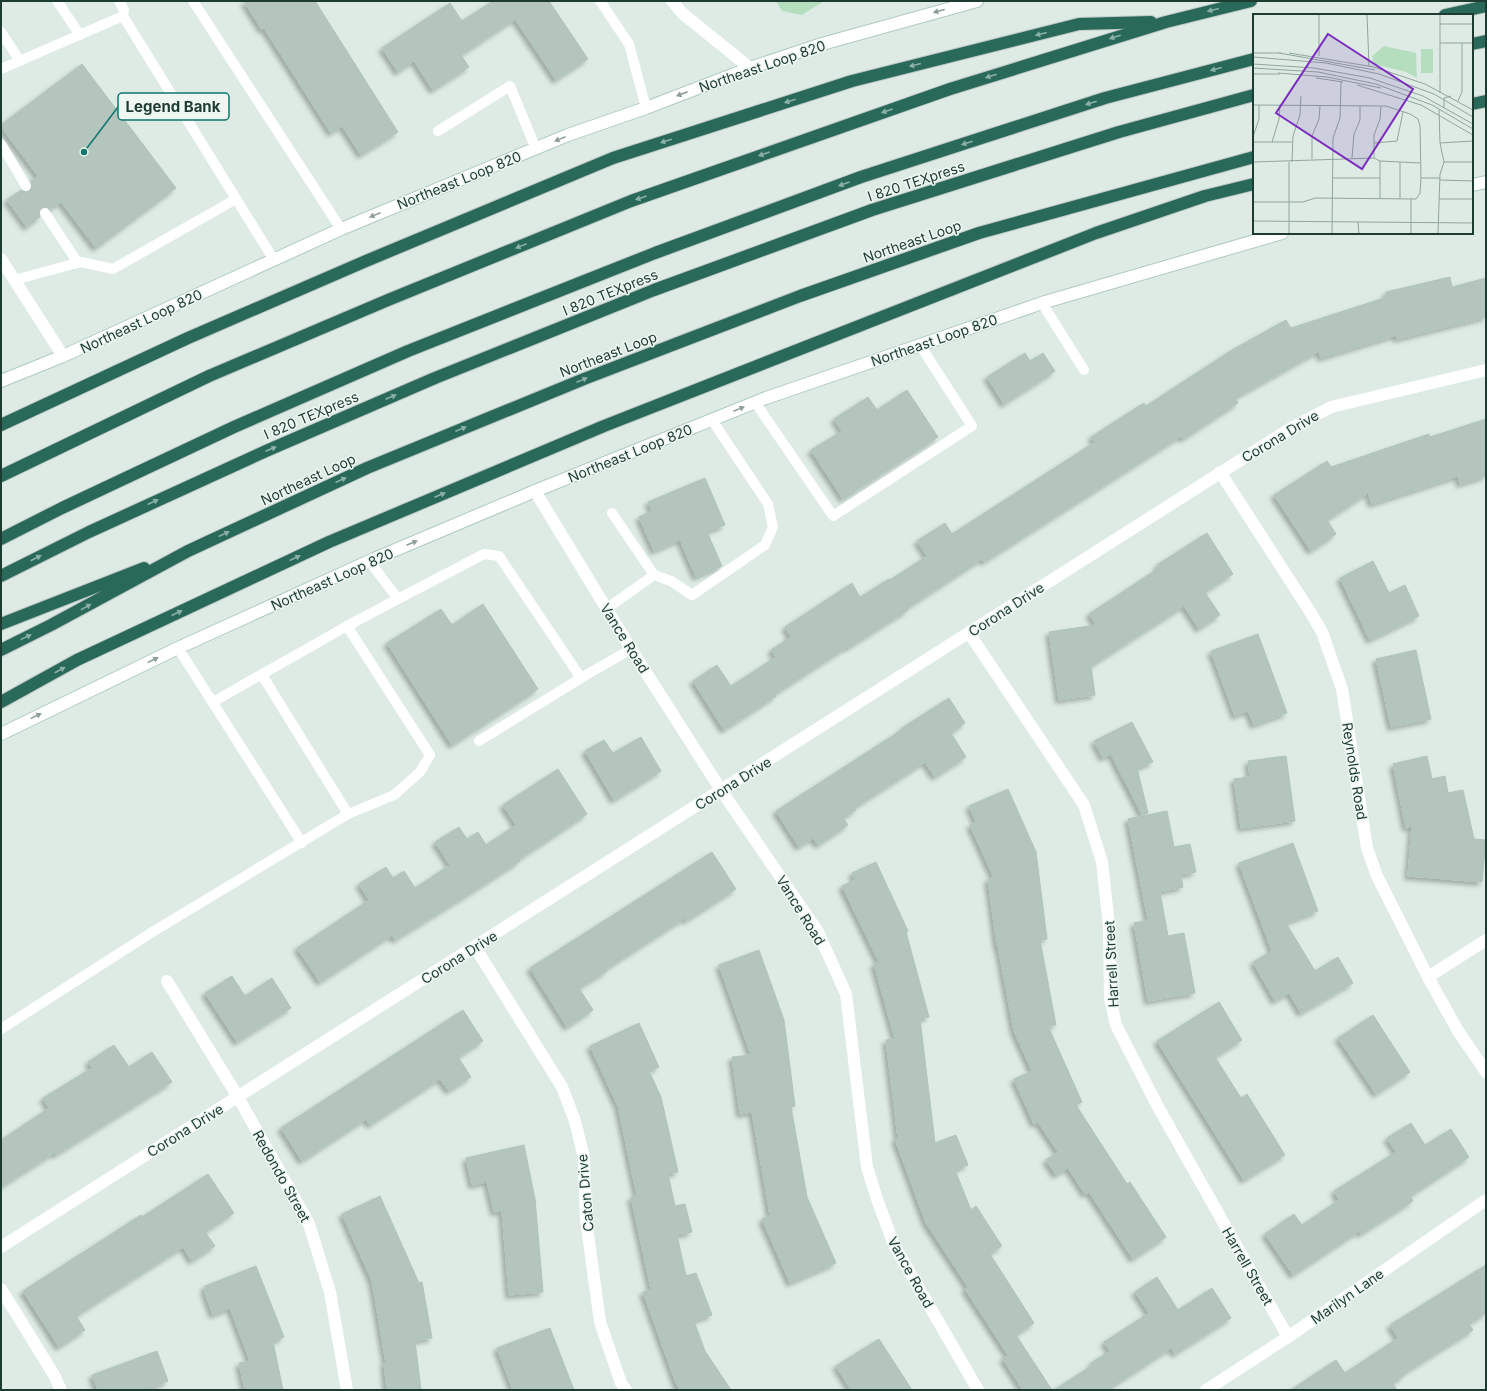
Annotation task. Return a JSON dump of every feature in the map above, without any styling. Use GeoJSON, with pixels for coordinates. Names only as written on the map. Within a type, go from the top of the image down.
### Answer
{"type":"FeatureCollection","features":[{"type":"Feature","properties":{"kind":"highway"},"geometry":{"type":"LineString","coordinates":[[1,476],[209,376],[388,300],[631,201],[950,89],[1166,22],[1251,1]]}},
{"type":"Feature","properties":{"kind":"highway"},"geometry":{"type":"LineString","coordinates":[[1450,14],[1486,6]]}},
{"type":"Feature","properties":{"kind":"highway"},"geometry":{"type":"LineString","coordinates":[[1,425],[188,338],[366,261],[613,158],[852,81],[1079,24],[1166,22]]}},
{"type":"Feature","properties":{"kind":"highway"},"geometry":{"type":"LineString","coordinates":[[1473,44],[1486,41]]}},
{"type":"Feature","properties":{"kind":"highway","name":"I 820 TEXpress"},"geometry":{"type":"LineString","coordinates":[[1,539],[62,508],[234,427],[408,351],[655,253],[861,177],[1105,98],[1253,59]]}},
{"type":"Feature","properties":{"kind":"highway","name":"I 820 TEXpress"},"geometry":{"type":"LineString","coordinates":[[1,576],[89,532],[274,448],[435,378],[654,290],[872,210],[1119,132],[1253,96]]}},
{"type":"Feature","properties":{"kind":"highway"},"geometry":{"type":"LineString","coordinates":[[1473,104],[1486,101]]}},
{"type":"Feature","properties":{"kind":"highway","name":"Northeast Loop"},"geometry":{"type":"LineString","coordinates":[[1,650],[52,625],[188,551],[374,465],[584,379],[800,296],[979,234],[1253,157]]}},
{"type":"Feature","properties":{"kind":"highway"},"geometry":{"type":"LineString","coordinates":[[1,702],[78,660],[329,542],[604,426],[1096,232],[1205,196],[1253,184]]}},
{"type":"Feature","properties":{"kind":"highway"},"geometry":{"type":"LineString","coordinates":[[1,624],[188,551]]}},
{"type":"Feature","properties":{"kind":"street"},"geometry":{"type":"LineString","coordinates":[[672,1],[682,13],[750,68]]}},
{"type":"Feature","properties":{"kind":"street","name":"Northeast Loop 820"},"geometry":{"type":"LineString","coordinates":[[1,381],[63,356],[341,229],[568,135],[646,108],[750,68],[822,44],[977,1]]}},
{"type":"Feature","properties":{"kind":"street"},"geometry":{"type":"LineString","coordinates":[[1473,185],[1486,182]]}},
{"type":"Feature","properties":{"kind":"street","name":"Northeast Loop 820"},"geometry":{"type":"LineString","coordinates":[[1,734],[178,648],[370,562],[535,491],[755,402],[1042,303],[1279,234]]}},
{"type":"Feature","properties":{"kind":"street"},"geometry":{"type":"LineString","coordinates":[[1,259],[63,356]]}},
{"type":"Feature","properties":{"kind":"street","name":"Corona Drive"},"geometry":{"type":"LineString","coordinates":[[1,1247],[1291,428],[1331,407],[1486,370]]}},
{"type":"Feature","properties":{"kind":"street","name":"Reynolds Road"},"geometry":{"type":"LineString","coordinates":[[1220,472],[1322,632],[1342,689],[1367,848],[1377,876],[1428,977],[1458,1031],[1486,1072]]}},
{"type":"Feature","properties":{"kind":"street","name":"Vance Road"},"geometry":{"type":"LineString","coordinates":[[535,491],[606,609],[721,790],[818,932],[846,994],[867,1167],[878,1202],[894,1245],[978,1390]]}},
{"type":"Feature","properties":{"kind":"street","name":"Harrell Street"},"geometry":{"type":"LineString","coordinates":[[969,633],[1084,805],[1102,862],[1109,926],[1110,998],[1116,1025],[1161,1112],[1288,1337]]}},
{"type":"Feature","properties":{"kind":"street"},"geometry":{"type":"LineString","coordinates":[[1428,977],[1486,940]]}},
{"type":"Feature","properties":{"kind":"street","name":"Caton Drive"},"geometry":{"type":"LineString","coordinates":[[475,947],[562,1087],[575,1121],[584,1158],[586,1220],[600,1322],[622,1383],[626,1390]]}},
{"type":"Feature","properties":{"kind":"street","name":"Redondo Street"},"geometry":{"type":"LineString","coordinates":[[166,981],[238,1097],[309,1224],[330,1292],[347,1390]]}},
{"type":"Feature","properties":{"kind":"street","name":"Marilyn Lane"},"geometry":{"type":"LineString","coordinates":[[1206,1390],[1288,1337],[1486,1200]]}},
{"type":"Feature","properties":{"kind":"street"},"geometry":{"type":"LineString","coordinates":[[1,1289],[54,1375],[61,1390]]}},
{"type":"Feature","properties":{"kind":"lane"},"geometry":{"type":"LineString","coordinates":[[57,1],[80,35]]}},
{"type":"Feature","properties":{"kind":"lane"},"geometry":{"type":"LineString","coordinates":[[119,1],[124,10],[123,16],[274,260]]}},
{"type":"Feature","properties":{"kind":"lane"},"geometry":{"type":"LineString","coordinates":[[193,1],[341,229]]}},
{"type":"Feature","properties":{"kind":"lane"},"geometry":{"type":"LineString","coordinates":[[600,1],[629,44],[646,108]]}},
{"type":"Feature","properties":{"kind":"lane"},"geometry":{"type":"LineString","coordinates":[[1,69],[123,16]]}},
{"type":"Feature","properties":{"kind":"lane"},"geometry":{"type":"LineString","coordinates":[[1,32],[20,61]]}},
{"type":"Feature","properties":{"kind":"lane"},"geometry":{"type":"LineString","coordinates":[[438,131],[510,86],[536,149]]}},
{"type":"Feature","properties":{"kind":"lane"},"geometry":{"type":"LineString","coordinates":[[1,144],[26,186]]}},
{"type":"Feature","properties":{"kind":"lane"},"geometry":{"type":"LineString","coordinates":[[14,280],[78,263],[113,269],[236,200]]}},
{"type":"Feature","properties":{"kind":"lane"},"geometry":{"type":"LineString","coordinates":[[45,213],[78,263]]}},
{"type":"Feature","properties":{"kind":"lane"},"geometry":{"type":"LineString","coordinates":[[1042,303],[1084,370]]}},
{"type":"Feature","properties":{"kind":"lane"},"geometry":{"type":"LineString","coordinates":[[755,402],[833,516],[972,426],[920,345]]}},
{"type":"Feature","properties":{"kind":"lane"},"geometry":{"type":"LineString","coordinates":[[612,513],[654,575],[670,581],[692,596],[765,545],[773,528],[768,504],[712,420]]}},
{"type":"Feature","properties":{"kind":"lane"},"geometry":{"type":"LineString","coordinates":[[213,702],[347,626],[484,554],[499,556],[581,678]]}},
{"type":"Feature","properties":{"kind":"lane"},"geometry":{"type":"LineString","coordinates":[[370,562],[398,599]]}},
{"type":"Feature","properties":{"kind":"lane"},"geometry":{"type":"LineString","coordinates":[[606,609],[654,575]]}},
{"type":"Feature","properties":{"kind":"lane"},"geometry":{"type":"LineString","coordinates":[[1,1029],[154,932],[348,814],[394,795],[420,772],[430,754],[347,626]]}},
{"type":"Feature","properties":{"kind":"lane"},"geometry":{"type":"LineString","coordinates":[[178,648],[302,843]]}},
{"type":"Feature","properties":{"kind":"lane"},"geometry":{"type":"LineString","coordinates":[[479,741],[631,649]]}},
{"type":"Feature","properties":{"kind":"lane"},"geometry":{"type":"LineString","coordinates":[[262,675],[348,814]]}},
{"type":"Feature","properties":{"kind":"green space"},"geometry":{"type":"Polygon","coordinates":[[[776,1],[824,1],[802,15],[782,11],[776,1]]]}},
{"type":"Feature","properties":{"kind":"building"},"geometry":{"type":"Polygon","coordinates":[[[244,1],[315,1],[398,132],[361,155],[342,126],[331,133],[264,28],[262,30],[244,1]]]}},
{"type":"Feature","properties":{"kind":"building"},"geometry":{"type":"Polygon","coordinates":[[[493,1],[549,1],[588,59],[556,80],[515,19],[461,55],[469,67],[433,90],[414,61],[398,72],[382,48],[450,3],[462,21],[493,1]]]}},
{"type":"Feature","properties":{"kind":"building"},"geometry":{"type":"Polygon","coordinates":[[[82,64],[176,188],[96,248],[61,202],[50,209],[45,207],[41,208],[39,213],[40,217],[27,227],[7,200],[21,190],[26,192],[30,191],[32,186],[31,182],[38,176],[1,127],[1,125],[82,64]]]}},
{"type":"Feature","properties":{"kind":"building"},"geometry":{"type":"Polygon","coordinates":[[[1450,277],[1452,287],[1486,278],[1486,317],[1397,339],[1396,335],[1321,358],[1319,351],[1235,398],[1238,403],[1183,439],[1181,436],[984,562],[982,559],[907,608],[908,610],[848,648],[847,647],[775,694],[776,696],[724,730],[693,681],[717,665],[731,686],[776,657],[771,650],[791,637],[785,627],[852,583],[860,597],[889,579],[890,580],[927,556],[917,541],[945,523],[952,534],[1095,442],[1091,437],[1144,403],[1146,406],[1232,350],[1286,320],[1291,328],[1387,297],[1386,292],[1450,277]]]}},
{"type":"Feature","properties":{"kind":"building"},"geometry":{"type":"Polygon","coordinates":[[[1025,353],[1030,361],[1043,353],[1055,371],[1004,404],[987,377],[1025,353]]]}},
{"type":"Feature","properties":{"kind":"building"},"geometry":{"type":"Polygon","coordinates":[[[907,390],[938,437],[843,499],[811,450],[842,431],[834,419],[868,397],[877,410],[907,390]]]}},
{"type":"Feature","properties":{"kind":"building"},"geometry":{"type":"Polygon","coordinates":[[[1486,419],[1486,476],[1460,484],[1458,476],[1372,504],[1368,493],[1327,520],[1336,534],[1311,551],[1274,495],[1327,461],[1331,467],[1429,434],[1430,437],[1486,419]]]}},
{"type":"Feature","properties":{"kind":"building"},"geometry":{"type":"Polygon","coordinates":[[[705,478],[725,525],[707,532],[722,566],[696,577],[680,540],[654,551],[639,517],[652,511],[648,502],[705,478]]]}},
{"type":"Feature","properties":{"kind":"building"},"geometry":{"type":"Polygon","coordinates":[[[1207,533],[1233,574],[1205,592],[1220,615],[1199,629],[1184,606],[1091,666],[1095,695],[1059,700],[1049,632],[1096,625],[1089,614],[1159,568],[1157,565],[1207,533]]]}},
{"type":"Feature","properties":{"kind":"building"},"geometry":{"type":"Polygon","coordinates":[[[1373,561],[1389,593],[1405,585],[1419,616],[1370,640],[1340,578],[1373,561]]]}},
{"type":"Feature","properties":{"kind":"building"},"geometry":{"type":"Polygon","coordinates":[[[483,604],[538,689],[452,745],[387,643],[441,609],[452,625],[483,604]]]}},
{"type":"Feature","properties":{"kind":"building"},"geometry":{"type":"Polygon","coordinates":[[[1258,634],[1287,713],[1254,725],[1248,711],[1235,716],[1211,651],[1258,634]]]}},
{"type":"Feature","properties":{"kind":"building"},"geometry":{"type":"Polygon","coordinates":[[[1416,650],[1431,719],[1391,727],[1376,659],[1416,650]]]}},
{"type":"Feature","properties":{"kind":"building"},"geometry":{"type":"Polygon","coordinates":[[[949,698],[965,723],[951,733],[966,757],[935,777],[925,762],[854,808],[856,810],[843,818],[848,825],[818,845],[813,838],[799,847],[776,811],[949,698]]]}},
{"type":"Feature","properties":{"kind":"building"},"geometry":{"type":"Polygon","coordinates":[[[1132,722],[1153,762],[1137,768],[1148,813],[1142,815],[1111,754],[1103,758],[1094,741],[1132,722]]]}},
{"type":"Feature","properties":{"kind":"building"},"geometry":{"type":"Polygon","coordinates":[[[641,737],[661,771],[614,800],[585,751],[604,740],[613,753],[641,737]]]}},
{"type":"Feature","properties":{"kind":"building"},"geometry":{"type":"Polygon","coordinates":[[[1286,756],[1295,821],[1241,828],[1234,779],[1250,777],[1248,761],[1286,756]]]}},
{"type":"Feature","properties":{"kind":"building"},"geometry":{"type":"Polygon","coordinates":[[[1427,756],[1432,779],[1445,776],[1448,793],[1463,790],[1474,839],[1486,840],[1482,882],[1408,876],[1412,826],[1406,828],[1393,764],[1427,756]]]}},
{"type":"Feature","properties":{"kind":"building"},"geometry":{"type":"Polygon","coordinates":[[[558,769],[587,814],[519,859],[520,861],[469,894],[395,940],[392,935],[320,982],[297,948],[369,900],[359,884],[386,867],[393,878],[404,871],[415,888],[450,865],[435,842],[459,827],[467,839],[478,832],[486,845],[516,825],[503,805],[558,769]]]}},
{"type":"Feature","properties":{"kind":"building"},"geometry":{"type":"Polygon","coordinates":[[[1008,789],[1036,852],[1047,939],[1040,940],[1056,1025],[1048,1026],[1082,1102],[1076,1105],[1127,1184],[1130,1182],[1166,1237],[1133,1259],[1089,1192],[1085,1194],[1068,1168],[1056,1175],[1046,1160],[1058,1152],[1038,1122],[1034,1124],[1014,1079],[1032,1071],[1014,1031],[997,946],[988,879],[994,878],[970,825],[976,822],[969,806],[1008,789]]]}},
{"type":"Feature","properties":{"kind":"building"},"geometry":{"type":"Polygon","coordinates":[[[1167,811],[1174,847],[1190,844],[1196,872],[1181,875],[1183,887],[1160,892],[1168,936],[1184,933],[1195,993],[1148,1001],[1134,923],[1148,920],[1128,819],[1167,811]]]}},
{"type":"Feature","properties":{"kind":"building"},"geometry":{"type":"Polygon","coordinates":[[[1293,843],[1318,911],[1286,923],[1315,971],[1338,957],[1353,983],[1301,1013],[1289,993],[1275,1001],[1253,962],[1272,951],[1239,863],[1293,843]]]}},
{"type":"Feature","properties":{"kind":"building"},"geometry":{"type":"Polygon","coordinates":[[[712,852],[736,889],[686,921],[685,918],[606,969],[607,971],[579,988],[593,1010],[567,1027],[530,968],[712,852]]]}},
{"type":"Feature","properties":{"kind":"building"},"geometry":{"type":"Polygon","coordinates":[[[876,862],[908,931],[906,932],[929,1017],[920,1019],[935,1143],[956,1135],[968,1165],[955,1170],[971,1210],[976,1206],[1002,1246],[990,1254],[1034,1323],[1016,1335],[1052,1390],[1023,1390],[1003,1359],[1008,1355],[965,1289],[968,1287],[926,1223],[895,1139],[898,1138],[886,1040],[895,1039],[874,964],[879,962],[842,886],[855,880],[852,873],[876,862]]]}},
{"type":"Feature","properties":{"kind":"building"},"geometry":{"type":"Polygon","coordinates":[[[759,950],[784,1020],[795,1106],[791,1107],[807,1197],[836,1263],[790,1283],[762,1219],[770,1215],[752,1112],[740,1114],[732,1057],[751,1055],[719,965],[759,950]]]}},
{"type":"Feature","properties":{"kind":"building"},"geometry":{"type":"Polygon","coordinates":[[[232,976],[245,996],[272,978],[291,1008],[237,1042],[205,993],[232,976]]]}},
{"type":"Feature","properties":{"kind":"building"},"geometry":{"type":"Polygon","coordinates":[[[1219,1002],[1242,1040],[1215,1057],[1241,1098],[1247,1094],[1285,1155],[1244,1180],[1157,1041],[1219,1002]]]}},
{"type":"Feature","properties":{"kind":"building"},"geometry":{"type":"Polygon","coordinates":[[[463,1010],[483,1041],[458,1057],[471,1077],[449,1091],[440,1079],[370,1125],[366,1119],[302,1161],[281,1128],[463,1010]]]}},
{"type":"Feature","properties":{"kind":"building"},"geometry":{"type":"Polygon","coordinates":[[[1373,1015],[1410,1072],[1376,1094],[1338,1038],[1373,1015]]]}},
{"type":"Feature","properties":{"kind":"building"},"geometry":{"type":"Polygon","coordinates":[[[639,1023],[659,1067],[649,1071],[661,1097],[678,1172],[668,1174],[675,1206],[685,1204],[692,1232],[677,1235],[686,1276],[696,1273],[712,1315],[694,1321],[705,1351],[731,1390],[680,1390],[676,1383],[643,1292],[651,1289],[631,1197],[637,1196],[618,1106],[590,1046],[639,1023]]]}},
{"type":"Feature","properties":{"kind":"building"},"geometry":{"type":"Polygon","coordinates":[[[114,1045],[129,1067],[152,1052],[172,1082],[56,1155],[54,1153],[1,1187],[1,1140],[49,1108],[43,1098],[92,1068],[88,1062],[114,1045]]]}},
{"type":"Feature","properties":{"kind":"building"},"geometry":{"type":"Polygon","coordinates":[[[1411,1123],[1425,1145],[1451,1129],[1469,1157],[1410,1196],[1413,1201],[1361,1234],[1359,1231],[1293,1275],[1265,1234],[1294,1214],[1302,1225],[1339,1200],[1334,1191],[1396,1152],[1387,1138],[1411,1123]]]}},
{"type":"Feature","properties":{"kind":"building"},"geometry":{"type":"Polygon","coordinates":[[[524,1145],[535,1199],[543,1292],[509,1295],[502,1211],[494,1212],[487,1182],[472,1185],[466,1158],[524,1145]]]}},
{"type":"Feature","properties":{"kind":"building"},"geometry":{"type":"Polygon","coordinates":[[[208,1174],[234,1213],[205,1232],[215,1246],[192,1261],[183,1247],[114,1291],[76,1316],[85,1330],[59,1347],[23,1291],[208,1174]]]}},
{"type":"Feature","properties":{"kind":"building"},"geometry":{"type":"Polygon","coordinates":[[[380,1196],[419,1283],[422,1282],[432,1338],[415,1341],[421,1390],[387,1390],[384,1363],[386,1363],[372,1281],[342,1214],[380,1196]]]}},
{"type":"Feature","properties":{"kind":"building"},"geometry":{"type":"Polygon","coordinates":[[[1486,1265],[1486,1313],[1469,1324],[1473,1330],[1403,1374],[1404,1376],[1392,1383],[1397,1390],[1291,1390],[1336,1360],[1345,1373],[1398,1338],[1390,1325],[1486,1265]]]}},
{"type":"Feature","properties":{"kind":"building"},"geometry":{"type":"Polygon","coordinates":[[[256,1266],[284,1337],[273,1342],[283,1390],[245,1390],[239,1363],[250,1361],[230,1308],[213,1315],[205,1293],[205,1286],[256,1266]]]}},
{"type":"Feature","properties":{"kind":"building"},"geometry":{"type":"Polygon","coordinates":[[[1157,1277],[1178,1310],[1212,1288],[1231,1318],[1175,1354],[1171,1348],[1107,1390],[1054,1390],[1093,1365],[1091,1363],[1110,1351],[1104,1342],[1149,1313],[1135,1292],[1157,1277]]]}},
{"type":"Feature","properties":{"kind":"building"},"geometry":{"type":"Polygon","coordinates":[[[550,1328],[574,1390],[513,1390],[497,1348],[550,1328]]]}},
{"type":"Feature","properties":{"kind":"building"},"geometry":{"type":"Polygon","coordinates":[[[879,1339],[912,1390],[851,1390],[836,1366],[879,1339]]]}},
{"type":"Feature","properties":{"kind":"building"},"geometry":{"type":"Polygon","coordinates":[[[157,1351],[168,1381],[145,1390],[98,1390],[92,1375],[157,1351]]]}},
{"type":"Feature","properties":{"kind":"place","name":"Legend Bank"},"geometry":{"type":"Point","coordinates":[84,152]}}]}
